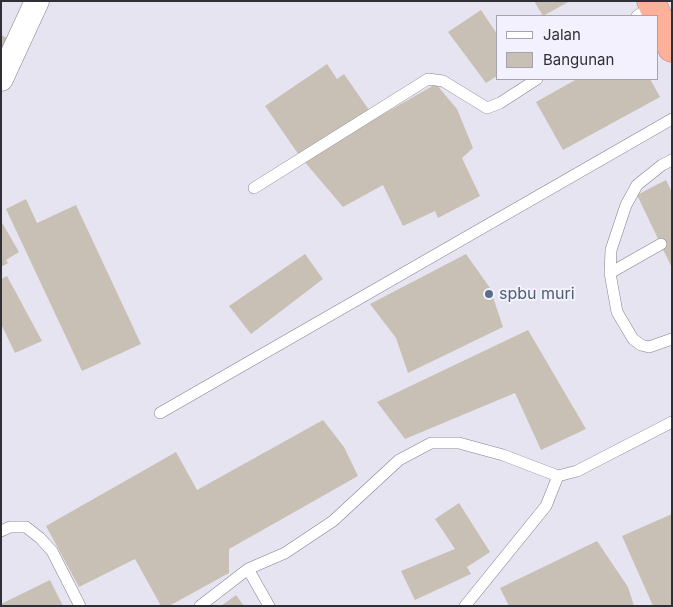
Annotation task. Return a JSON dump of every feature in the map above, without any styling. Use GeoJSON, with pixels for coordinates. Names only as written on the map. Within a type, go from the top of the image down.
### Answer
{"type":"FeatureCollection","features":[{"type":"Feature","properties":{"kind":"highway"},"geometry":{"type":"LineString","coordinates":[[658,26],[672,48]]}},
{"type":"Feature","properties":{"kind":"street"},"geometry":{"type":"LineString","coordinates":[[1,79],[37,1]]}},
{"type":"Feature","properties":{"kind":"lane"},"geometry":{"type":"LineString","coordinates":[[254,188],[428,80],[443,81],[487,108],[500,103],[536,80]]}},
{"type":"Feature","properties":{"kind":"lane"},"geometry":{"type":"LineString","coordinates":[[160,413],[672,120]]}},
{"type":"Feature","properties":{"kind":"lane"},"geometry":{"type":"LineString","coordinates":[[672,160],[662,165],[637,185],[626,205],[612,250],[610,273],[617,312],[633,339],[641,345],[649,347],[672,339]]}},
{"type":"Feature","properties":{"kind":"lane"},"geometry":{"type":"LineString","coordinates":[[610,273],[660,244]]}},
{"type":"Feature","properties":{"kind":"lane"},"geometry":{"type":"LineString","coordinates":[[200,606],[248,569],[285,553],[333,521],[399,460],[431,444],[458,443],[503,455],[558,476],[577,471],[672,422]]}},
{"type":"Feature","properties":{"kind":"lane"},"geometry":{"type":"LineString","coordinates":[[465,606],[546,506],[558,476]]}},
{"type":"Feature","properties":{"kind":"lane"},"geometry":{"type":"LineString","coordinates":[[1,531],[10,527],[26,527],[40,538],[52,551],[80,606]]}},
{"type":"Feature","properties":{"kind":"lane"},"geometry":{"type":"LineString","coordinates":[[248,569],[269,606]]}},
{"type":"Feature","properties":{"kind":"building"},"geometry":{"type":"Polygon","coordinates":[[[534,1],[570,1],[545,15],[542,15],[534,1]]]}},
{"type":"Feature","properties":{"kind":"building"},"geometry":{"type":"Polygon","coordinates":[[[481,10],[496,32],[496,77],[486,83],[448,32],[481,10]]]}},
{"type":"Feature","properties":{"kind":"building"},"geometry":{"type":"Polygon","coordinates":[[[1,35],[7,38],[1,50],[1,35]]]}},
{"type":"Feature","properties":{"kind":"building"},"geometry":{"type":"Polygon","coordinates":[[[327,64],[337,79],[344,74],[369,110],[301,158],[265,106],[327,64]]]}},
{"type":"Feature","properties":{"kind":"building"},"geometry":{"type":"Polygon","coordinates":[[[575,80],[651,80],[660,97],[563,150],[536,102],[575,80]]]}},
{"type":"Feature","properties":{"kind":"building"},"geometry":{"type":"Polygon","coordinates":[[[436,84],[457,109],[473,148],[462,158],[480,196],[438,218],[435,211],[403,226],[383,185],[343,207],[303,160],[436,84]]]}},
{"type":"Feature","properties":{"kind":"building"},"geometry":{"type":"Polygon","coordinates":[[[666,180],[672,192],[672,268],[637,195],[666,180]]]}},
{"type":"Feature","properties":{"kind":"building"},"geometry":{"type":"Polygon","coordinates":[[[26,199],[37,223],[76,205],[141,344],[82,371],[6,209],[26,199]]]}},
{"type":"Feature","properties":{"kind":"building"},"geometry":{"type":"Polygon","coordinates":[[[1,221],[19,252],[6,260],[8,263],[1,267],[1,221]]]}},
{"type":"Feature","properties":{"kind":"building"},"geometry":{"type":"Polygon","coordinates":[[[305,254],[323,279],[251,334],[229,306],[305,254]]]}},
{"type":"Feature","properties":{"kind":"building"},"geometry":{"type":"Polygon","coordinates":[[[466,254],[490,288],[503,327],[408,373],[396,338],[370,304],[466,254]]]}},
{"type":"Feature","properties":{"kind":"building"},"geometry":{"type":"Polygon","coordinates":[[[7,276],[42,341],[15,353],[1,324],[1,279],[7,276]]]}},
{"type":"Feature","properties":{"kind":"building"},"geometry":{"type":"Polygon","coordinates":[[[528,330],[586,429],[541,450],[515,393],[405,439],[377,402],[528,330]]]}},
{"type":"Feature","properties":{"kind":"building"},"geometry":{"type":"Polygon","coordinates":[[[323,420],[344,447],[358,476],[229,549],[229,573],[169,606],[161,606],[135,559],[79,587],[46,526],[176,452],[197,490],[323,420]]]}},
{"type":"Feature","properties":{"kind":"building"},"geometry":{"type":"Polygon","coordinates":[[[459,503],[490,552],[467,567],[471,574],[415,600],[401,571],[455,549],[435,519],[459,503]]]}},
{"type":"Feature","properties":{"kind":"building"},"geometry":{"type":"Polygon","coordinates":[[[672,514],[672,606],[653,606],[622,536],[672,514]]]}},
{"type":"Feature","properties":{"kind":"building"},"geometry":{"type":"Polygon","coordinates":[[[597,541],[628,587],[634,606],[509,606],[500,588],[597,541]]]}},
{"type":"Feature","properties":{"kind":"building"},"geometry":{"type":"Polygon","coordinates":[[[50,580],[63,606],[1,606],[1,604],[50,580]]]}},
{"type":"Feature","properties":{"kind":"building"},"geometry":{"type":"Polygon","coordinates":[[[236,595],[244,606],[221,606],[236,595]]]}},
{"type":"Feature","properties":{"kind":"place","name":"spbu muri"},"geometry":{"type":"Point","coordinates":[489,294]}}]}
